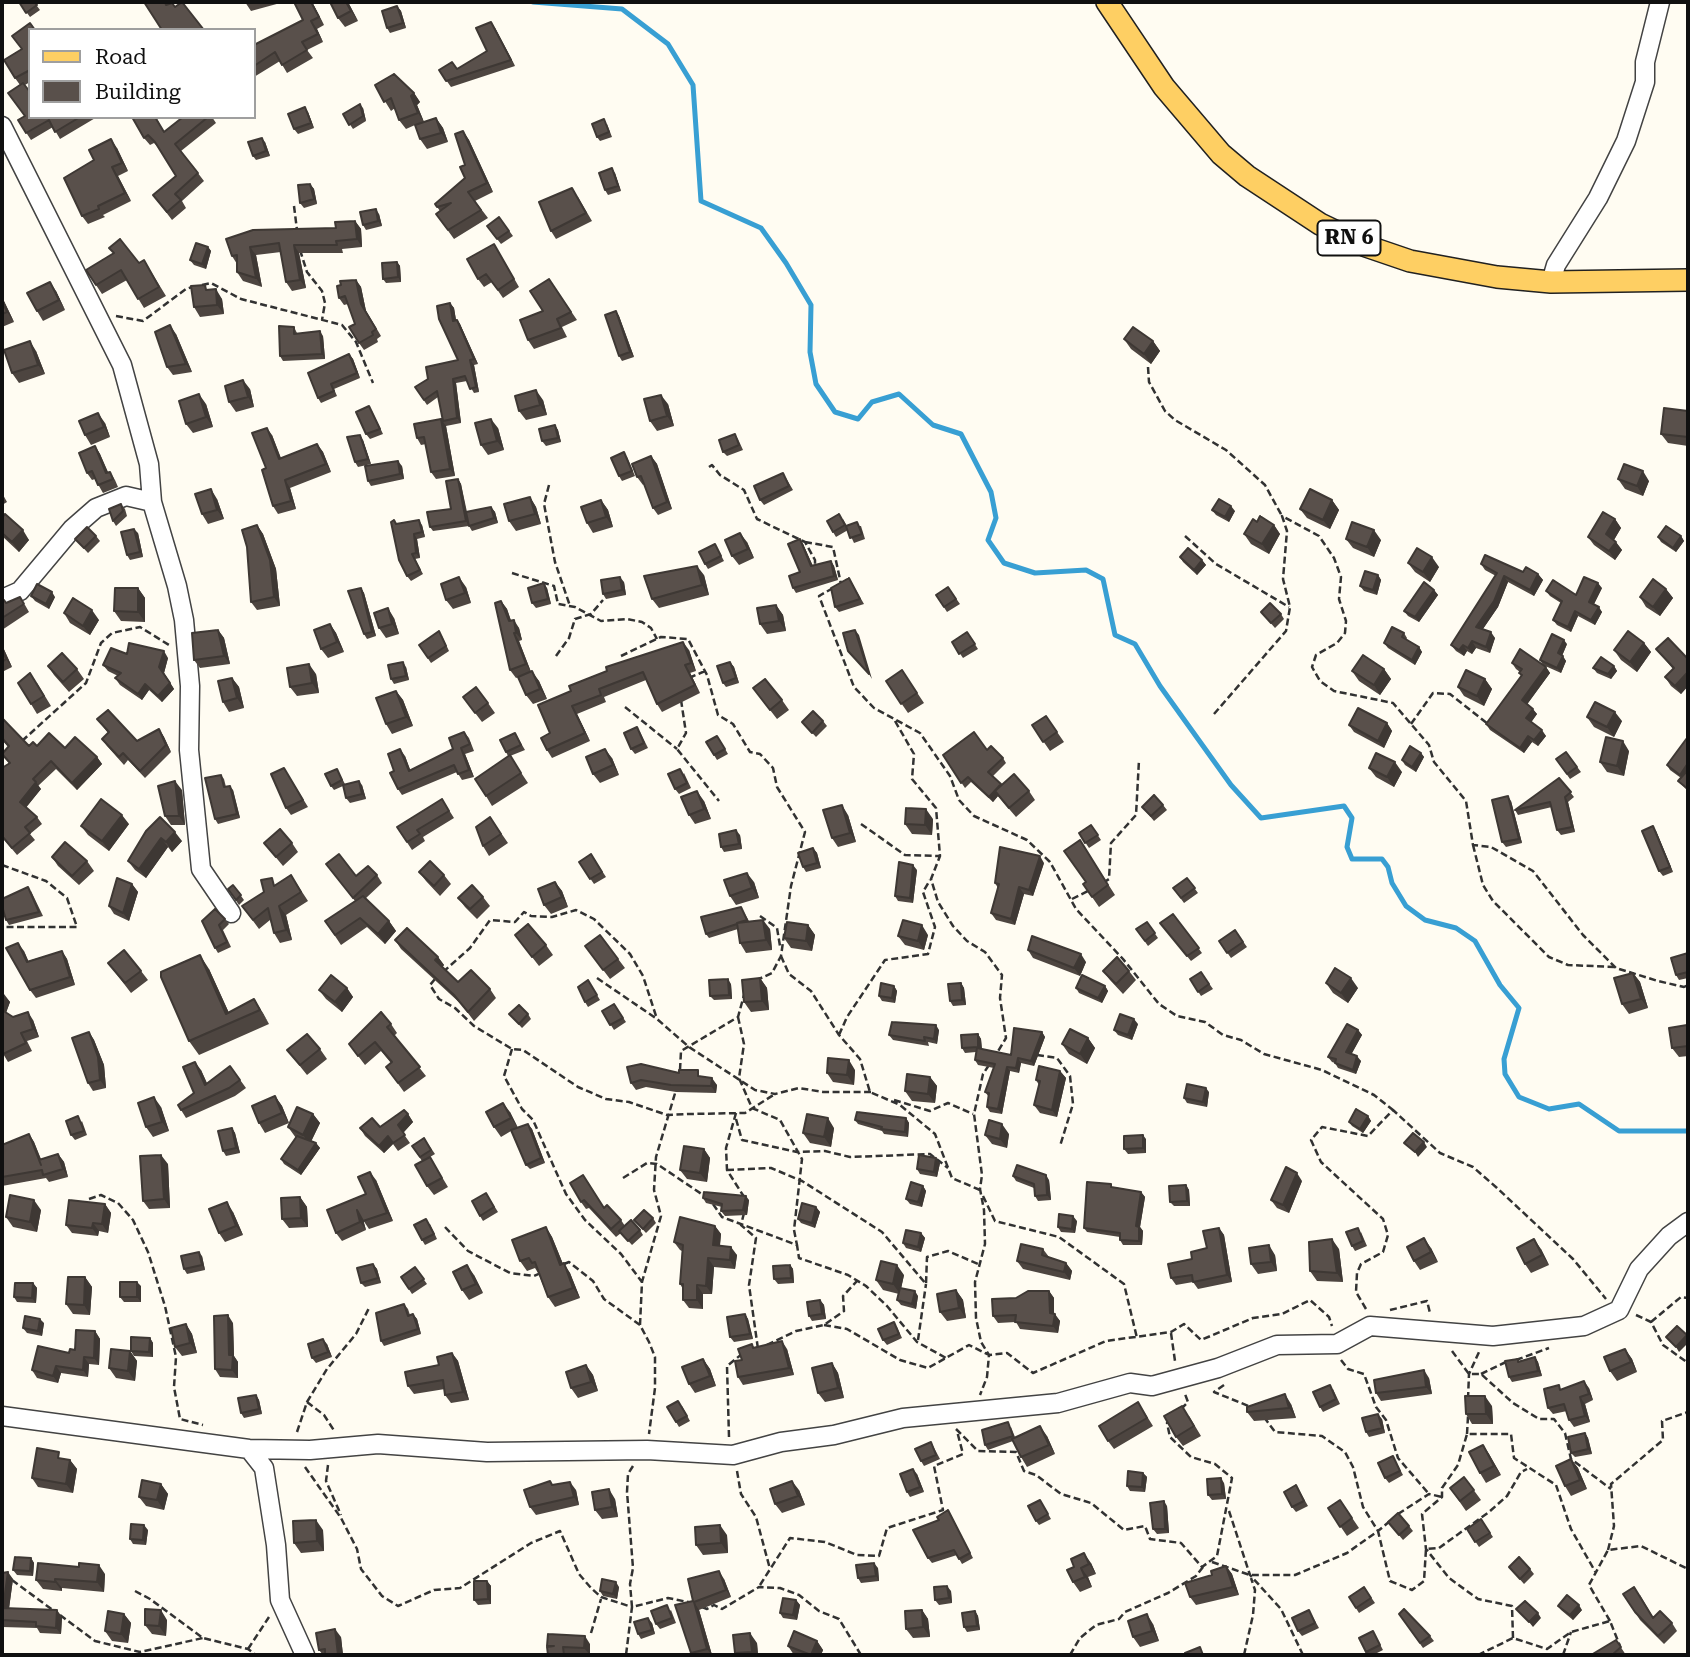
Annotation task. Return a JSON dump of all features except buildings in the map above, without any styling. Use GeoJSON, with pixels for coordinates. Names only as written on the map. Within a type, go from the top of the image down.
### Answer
{"type":"FeatureCollection","features":[{"type":"Feature","properties":{"kind":"main road","name":"RN 6"},"geometry":{"type":"LineString","coordinates":[[1107,2],[1157,78],[1221,154],[1283,202],[1355,241],[1410,261],[1497,277],[1551,282],[1688,280]]}},
{"type":"Feature","properties":{"kind":"street"},"geometry":{"type":"LineString","coordinates":[[1551,282],[1562,254],[1598,198],[1626,141],[1645,82],[1645,62],[1660,2]]}},
{"type":"Feature","properties":{"kind":"street"},"geometry":{"type":"LineString","coordinates":[[2,126],[93,312],[122,365],[149,464],[152,502],[177,586],[187,656],[189,750],[201,869],[231,912]]}},
{"type":"Feature","properties":{"kind":"street"},"geometry":{"type":"LineString","coordinates":[[2,599],[20,591],[72,529],[96,508],[126,496],[152,502]]}},
{"type":"Feature","properties":{"kind":"street"},"geometry":{"type":"LineString","coordinates":[[2,1416],[249,1449],[295,1450],[377,1444],[487,1452],[647,1450],[733,1455],[781,1442],[834,1435],[903,1418],[1058,1403],[1095,1391],[1113,1390],[1130,1383],[1152,1386],[1218,1368],[1278,1345],[1337,1343],[1370,1326],[1493,1336],[1584,1326],[1619,1310],[1639,1269],[1669,1236],[1688,1222]]}},
{"type":"Feature","properties":{"kind":"street"},"geometry":{"type":"LineString","coordinates":[[249,1449],[264,1468],[276,1545],[280,1600],[305,1655]]}},
{"type":"Feature","properties":{"kind":"path"},"geometry":{"type":"LineString","coordinates":[[294,206],[300,252],[307,272],[322,291],[325,303],[323,320]]}},
{"type":"Feature","properties":{"kind":"path"},"geometry":{"type":"LineString","coordinates":[[93,312],[143,321],[186,289],[211,283],[241,299],[342,325],[356,342],[373,383]]}},
{"type":"Feature","properties":{"kind":"path"},"geometry":{"type":"LineString","coordinates":[[1148,367],[1149,382],[1166,411],[1175,420],[1226,450],[1265,485],[1287,531],[1283,579],[1290,607],[1286,631],[1214,714]]}},
{"type":"Feature","properties":{"kind":"path"},"geometry":{"type":"LineString","coordinates":[[709,467],[712,465],[720,475],[744,490],[757,519],[805,542],[833,547],[841,585],[818,596]]}},
{"type":"Feature","properties":{"kind":"path"},"geometry":{"type":"LineString","coordinates":[[549,485],[544,504],[555,562],[570,606]]}},
{"type":"Feature","properties":{"kind":"path"},"geometry":{"type":"LineString","coordinates":[[1282,516],[1319,536],[1334,558],[1340,577],[1339,599],[1346,621],[1345,633],[1337,643],[1316,655],[1312,667],[1320,681],[1334,691],[1393,703],[1429,745],[1434,762],[1466,801],[1483,885],[1493,901],[1549,957],[1568,965],[1616,968],[1658,981],[1684,987],[1688,985]]}},
{"type":"Feature","properties":{"kind":"path"},"geometry":{"type":"LineString","coordinates":[[1185,536],[1216,564],[1290,607]]}},
{"type":"Feature","properties":{"kind":"path"},"geometry":{"type":"LineString","coordinates":[[805,542],[816,560],[814,573]]}},
{"type":"Feature","properties":{"kind":"path"},"geometry":{"type":"LineString","coordinates":[[512,573],[554,586],[558,604],[591,614],[601,621],[627,619],[642,622],[651,628],[657,639]]}},
{"type":"Feature","properties":{"kind":"path"},"geometry":{"type":"LineString","coordinates":[[816,585],[854,687],[874,708],[920,733],[950,776],[959,800],[975,816],[1027,840],[1050,862],[1076,909],[1123,959],[1159,1004],[1177,1016],[1206,1022],[1223,1035],[1241,1040],[1264,1054],[1322,1070],[1374,1095],[1440,1153],[1473,1167],[1573,1259],[1593,1286],[1619,1310],[1651,1322],[1664,1345],[1688,1363]]}},
{"type":"Feature","properties":{"kind":"path"},"geometry":{"type":"LineString","coordinates":[[556,656],[569,638],[575,619],[591,614],[603,600]]}},
{"type":"Feature","properties":{"kind":"path"},"geometry":{"type":"LineString","coordinates":[[20,743],[86,683],[101,643],[112,633],[140,627],[187,656]]}},
{"type":"Feature","properties":{"kind":"path"},"geometry":{"type":"LineString","coordinates":[[621,656],[657,639],[688,639],[705,671],[718,715],[733,724],[750,752],[760,754],[772,768],[777,787],[785,794],[805,832],[791,886],[781,956],[772,973],[755,982]]}},
{"type":"Feature","properties":{"kind":"path"},"geometry":{"type":"LineString","coordinates":[[686,680],[705,671]]}},
{"type":"Feature","properties":{"kind":"path"},"geometry":{"type":"LineString","coordinates":[[677,750],[686,733],[679,693]]}},
{"type":"Feature","properties":{"kind":"path"},"geometry":{"type":"LineString","coordinates":[[1411,724],[1433,693],[1450,694],[1485,723],[1499,725]]}},
{"type":"Feature","properties":{"kind":"path"},"geometry":{"type":"LineString","coordinates":[[625,707],[677,750],[719,801]]}},
{"type":"Feature","properties":{"kind":"path"},"geometry":{"type":"LineString","coordinates":[[839,1035],[847,1017],[885,960],[928,954],[935,927],[923,892],[940,856],[936,808],[912,779],[914,754],[895,721]]}},
{"type":"Feature","properties":{"kind":"path"},"geometry":{"type":"LineString","coordinates":[[1100,884],[1110,879],[1111,843],[1136,815],[1139,760]]}},
{"type":"Feature","properties":{"kind":"path"},"geometry":{"type":"LineString","coordinates":[[861,824],[905,855],[940,856]]}},
{"type":"Feature","properties":{"kind":"path"},"geometry":{"type":"LineString","coordinates":[[1473,845],[1491,847],[1533,871],[1583,935],[1616,968]]}},
{"type":"Feature","properties":{"kind":"path"},"geometry":{"type":"LineString","coordinates":[[2,865],[46,881],[67,898],[77,927],[2,927]]}},
{"type":"Feature","properties":{"kind":"path"},"geometry":{"type":"LineString","coordinates":[[931,879],[937,902],[953,926],[967,942],[985,952],[1002,975],[1000,998],[1006,1038],[1011,1045]]}},
{"type":"Feature","properties":{"kind":"path"},"geometry":{"type":"LineString","coordinates":[[1072,900],[1091,889]]}},
{"type":"Feature","properties":{"kind":"path"},"geometry":{"type":"LineString","coordinates":[[657,1019],[643,976],[630,954],[594,919],[576,910],[552,917],[531,916],[524,912],[515,922],[490,920],[470,948],[430,985],[439,999],[512,1049],[523,1050],[578,1087],[606,1099],[629,1101],[667,1115],[736,1115],[775,1094],[799,1088],[823,1092],[870,1092],[930,1111],[948,1103],[974,1114]]}},
{"type":"Feature","properties":{"kind":"path"},"geometry":{"type":"LineString","coordinates":[[761,916],[777,928],[781,956],[789,974],[811,991],[839,1035],[860,1059],[870,1092],[900,1105],[935,1134],[952,1178],[979,1189],[995,1221],[1059,1237],[1124,1284],[1137,1338]]}},
{"type":"Feature","properties":{"kind":"path"},"geometry":{"type":"LineString","coordinates":[[597,978],[657,1019],[689,1047],[755,1090],[775,1094]]}},
{"type":"Feature","properties":{"kind":"path"},"geometry":{"type":"LineString","coordinates":[[746,986],[738,1017],[744,1044],[739,1078],[752,1108],[780,1120],[802,1159],[802,1181],[794,1230],[799,1258]]}},
{"type":"Feature","properties":{"kind":"path"},"geometry":{"type":"LineString","coordinates":[[640,1325],[642,1282],[660,1216],[654,1190],[657,1164],[667,1115],[680,1081],[681,1051],[738,1017]]}},
{"type":"Feature","properties":{"kind":"path"},"geometry":{"type":"LineString","coordinates":[[975,1409],[987,1377],[989,1355],[981,1342],[976,1318],[975,1282],[985,1244],[985,1210],[979,1189],[982,1175],[974,1114],[983,1074],[1006,1038]]}},
{"type":"Feature","properties":{"kind":"path"},"geometry":{"type":"LineString","coordinates":[[512,1049],[504,1076],[522,1109],[533,1120],[566,1194],[585,1220],[621,1254],[642,1282]]}},
{"type":"Feature","properties":{"kind":"path"},"geometry":{"type":"LineString","coordinates":[[1026,1054],[1058,1058],[1070,1076],[1073,1104],[1060,1146]]}},
{"type":"Feature","properties":{"kind":"path"},"geometry":{"type":"LineString","coordinates":[[1375,1310],[1366,1309],[1356,1292],[1357,1273],[1361,1264],[1383,1252],[1388,1235],[1383,1219],[1321,1162],[1311,1140],[1322,1127],[1368,1136],[1393,1110]]}},
{"type":"Feature","properties":{"kind":"path"},"geometry":{"type":"LineString","coordinates":[[736,1115],[742,1140],[797,1152],[825,1151],[850,1157],[930,1154],[950,1170]]}},
{"type":"Feature","properties":{"kind":"path"},"geometry":{"type":"LineString","coordinates":[[736,1115],[726,1148],[727,1170],[747,1196],[741,1225]]}},
{"type":"Feature","properties":{"kind":"path"},"geometry":{"type":"LineString","coordinates":[[623,1178],[647,1163],[657,1164],[711,1200],[722,1217],[763,1230],[797,1245],[799,1258]]}},
{"type":"Feature","properties":{"kind":"path"},"geometry":{"type":"LineString","coordinates":[[727,1170],[771,1168],[802,1181],[882,1232],[926,1284]]}},
{"type":"Feature","properties":{"kind":"path"},"geometry":{"type":"LineString","coordinates":[[89,1199],[101,1195],[118,1203],[133,1220],[148,1252],[165,1306],[176,1357],[174,1387],[180,1419],[208,1427]]}},
{"type":"Feature","properties":{"kind":"path"},"geometry":{"type":"LineString","coordinates":[[741,1225],[756,1238],[749,1285],[758,1349],[796,1331],[824,1325],[847,1329],[912,1365],[928,1368],[969,1345],[989,1355],[1007,1353],[1033,1373],[1106,1341],[1171,1332],[1184,1324],[1201,1340],[1253,1318],[1282,1314],[1310,1300],[1329,1317],[1341,1361],[1348,1369],[1364,1374],[1376,1407],[1386,1420],[1398,1458],[1429,1493],[1442,1497]]}},
{"type":"Feature","properties":{"kind":"path"},"geometry":{"type":"LineString","coordinates":[[917,1342],[926,1284],[927,1256],[948,1251],[978,1266],[985,1244]]}},
{"type":"Feature","properties":{"kind":"path"},"geometry":{"type":"LineString","coordinates":[[799,1258],[857,1281],[887,1306],[917,1342],[946,1358]]}},
{"type":"Feature","properties":{"kind":"path"},"geometry":{"type":"LineString","coordinates":[[824,1325],[844,1311],[843,1296],[857,1281]]}},
{"type":"Feature","properties":{"kind":"path"},"geometry":{"type":"LineString","coordinates":[[1651,1322],[1681,1297],[1688,1298]]}},
{"type":"Feature","properties":{"kind":"path"},"geometry":{"type":"LineString","coordinates":[[1385,1311],[1427,1301],[1435,1332],[1469,1374]]}},
{"type":"Feature","properties":{"kind":"path"},"geometry":{"type":"LineString","coordinates":[[370,1306],[356,1334],[327,1368],[307,1402],[297,1425],[295,1450],[341,1518],[357,1549],[361,1569],[382,1596],[398,1606],[434,1590],[460,1588],[531,1543],[560,1531],[569,1546],[579,1574],[601,1597],[632,1607],[626,1655]]}},
{"type":"Feature","properties":{"kind":"path"},"geometry":{"type":"LineString","coordinates":[[1070,1655],[1080,1638],[1097,1625],[1119,1619],[1125,1612],[1168,1593],[1196,1576],[1202,1567],[1217,1556],[1232,1478],[1215,1464],[1191,1457],[1170,1437],[1167,1423],[1188,1402],[1179,1377],[1171,1332]]}},
{"type":"Feature","properties":{"kind":"path"},"geometry":{"type":"LineString","coordinates":[[1218,1368],[1227,1382],[1214,1392],[1258,1409],[1275,1432],[1322,1436],[1345,1452],[1353,1466],[1363,1507],[1378,1531],[1390,1581],[1412,1590],[1424,1581],[1426,1549],[1422,1514],[1442,1497],[1442,1488],[1458,1465],[1467,1434],[1469,1374],[1481,1348],[1493,1336]]}},
{"type":"Feature","properties":{"kind":"path"},"geometry":{"type":"LineString","coordinates":[[1469,1374],[1481,1374],[1513,1404],[1539,1419],[1554,1419],[1565,1433],[1571,1459],[1611,1489]]}},
{"type":"Feature","properties":{"kind":"path"},"geometry":{"type":"LineString","coordinates":[[759,1587],[790,1538],[825,1542],[857,1555],[879,1556],[887,1528],[943,1510],[934,1466],[962,1454],[952,1412]]}},
{"type":"Feature","properties":{"kind":"path"},"geometry":{"type":"LineString","coordinates":[[1622,1653],[1610,1621],[1589,1586],[1608,1550],[1614,1526],[1611,1484],[1663,1440],[1662,1421],[1688,1412]]}},
{"type":"Feature","properties":{"kind":"path"},"geometry":{"type":"LineString","coordinates":[[957,1431],[978,1451],[1016,1452],[1024,1471],[1036,1475],[1061,1494],[1091,1503],[1124,1530],[1146,1526],[1150,1539],[1181,1543],[1202,1567]]}},
{"type":"Feature","properties":{"kind":"path"},"geometry":{"type":"LineString","coordinates":[[1467,1434],[1511,1434],[1514,1458],[1527,1469],[1556,1485],[1571,1529],[1596,1573]]}},
{"type":"Feature","properties":{"kind":"path"},"geometry":{"type":"LineString","coordinates":[[1426,1549],[1439,1548],[1489,1512],[1507,1496],[1521,1472],[1527,1469]]}},
{"type":"Feature","properties":{"kind":"path"},"geometry":{"type":"LineString","coordinates":[[1202,1567],[1213,1561],[1250,1575],[1295,1575],[1347,1553],[1429,1493]]}},
{"type":"Feature","properties":{"kind":"path"},"geometry":{"type":"LineString","coordinates":[[1228,1509],[1255,1590],[1253,1615],[1244,1655]]}},
{"type":"Feature","properties":{"kind":"path"},"geometry":{"type":"LineString","coordinates":[[1608,1550],[1640,1546],[1688,1569]]}},
{"type":"Feature","properties":{"kind":"path"},"geometry":{"type":"LineString","coordinates":[[1426,1549],[1449,1578],[1478,1599],[1512,1606],[1513,1638]]}},
{"type":"Feature","properties":{"kind":"path"},"geometry":{"type":"LineString","coordinates":[[1250,1575],[1281,1609],[1303,1655]]}},
{"type":"Feature","properties":{"kind":"path"},"geometry":{"type":"LineString","coordinates":[[6,1576],[95,1641],[140,1652],[203,1638]]}},
{"type":"Feature","properties":{"kind":"path"},"geometry":{"type":"LineString","coordinates":[[135,1591],[203,1638],[248,1649],[256,1655]]}},
{"type":"Feature","properties":{"kind":"path"},"geometry":{"type":"LineString","coordinates":[[591,1633],[601,1597]]}},
{"type":"Feature","properties":{"kind":"path"},"geometry":{"type":"LineString","coordinates":[[248,1649],[280,1600]]}},
{"type":"Feature","properties":{"kind":"path"},"geometry":{"type":"LineString","coordinates":[[1478,1655],[1513,1638],[1547,1649],[1571,1632],[1610,1621]]}},
{"type":"Feature","properties":{"kind":"path"},"geometry":{"type":"LineString","coordinates":[[1563,1655],[1571,1632]]}},
{"type":"Feature","properties":{"kind":"waterway"},"geometry":{"type":"LineString","coordinates":[[533,2],[622,9],[668,44],[693,85],[701,201],[761,228],[786,263],[811,305],[810,352],[816,384],[835,412],[858,419],[872,402],[899,394],[933,425],[961,434],[991,492],[996,518],[988,540],[1004,563],[1035,573],[1086,570],[1103,579],[1115,635],[1135,644],[1160,686],[1231,785],[1261,818],[1344,806],[1352,818],[1347,847],[1352,859],[1382,859],[1406,906],[1425,920],[1456,928],[1475,941],[1500,985],[1519,1008],[1504,1059],[1505,1074],[1519,1097],[1549,1109],[1579,1104],[1619,1131],[1688,1131]]}}]}
